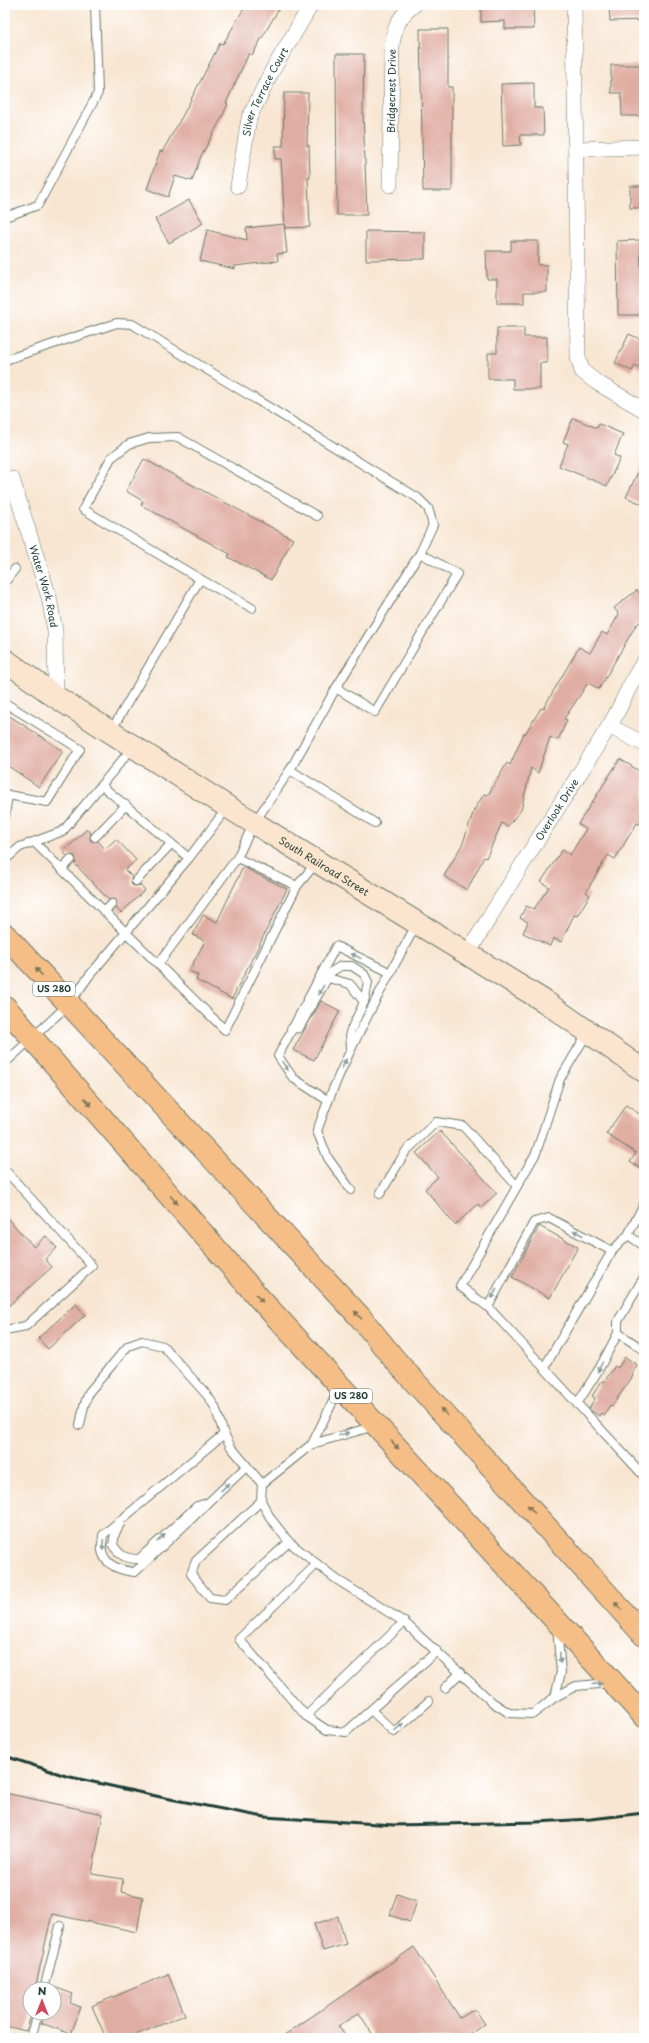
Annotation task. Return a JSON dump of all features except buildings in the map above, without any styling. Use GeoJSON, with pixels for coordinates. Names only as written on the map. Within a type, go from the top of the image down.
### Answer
{"type":"FeatureCollection","features":[{"type":"Feature","properties":{"kind":"highway","name":"US 280"},"geometry":{"type":"LineString","coordinates":[[5,936],[355,1311],[396,1360],[644,1635]]}},
{"type":"Feature","properties":{"kind":"highway","name":"US 280"},"geometry":{"type":"LineString","coordinates":[[5,1007],[201,1233],[644,1716]]}},
{"type":"Feature","properties":{"kind":"street","name":"Silver Terrace Court"},"geometry":{"type":"LineString","coordinates":[[238,186],[249,118],[272,71],[311,5]]}},
{"type":"Feature","properties":{"kind":"street","name":"Bridgecrest Drive"},"geometry":{"type":"LineString","coordinates":[[390,185],[392,44],[395,27],[404,13],[414,5]]}},
{"type":"Feature","properties":{"kind":"street"},"geometry":{"type":"LineString","coordinates":[[574,5],[578,357],[582,371],[596,382],[644,410]]}},
{"type":"Feature","properties":{"kind":"street"},"geometry":{"type":"LineString","coordinates":[[576,149],[644,147]]}},
{"type":"Feature","properties":{"kind":"street","name":"Water Work Road"},"geometry":{"type":"LineString","coordinates":[[12,479],[49,597],[55,630],[56,697]]}},
{"type":"Feature","properties":{"kind":"street","name":"South Railroad Street"},"geometry":{"type":"LineString","coordinates":[[5,660],[56,697],[228,807],[467,955],[544,1000],[644,1071]]}},
{"type":"Feature","properties":{"kind":"street","name":"Overlook Drive"},"geometry":{"type":"LineString","coordinates":[[467,955],[511,880],[609,726],[636,673],[644,662]]}},
{"type":"Feature","properties":{"kind":"street"},"geometry":{"type":"LineString","coordinates":[[609,726],[644,744]]}},
{"type":"Feature","properties":{"kind":"lane"},"geometry":{"type":"LineString","coordinates":[[5,217],[38,205],[98,93],[95,5]]}},
{"type":"Feature","properties":{"kind":"lane"},"geometry":{"type":"LineString","coordinates":[[5,360],[117,323],[132,324],[418,498],[428,508],[433,525],[420,553],[336,688],[290,770],[254,823],[237,858],[159,963]]}},
{"type":"Feature","properties":{"kind":"lane"},"geometry":{"type":"LineString","coordinates":[[252,608],[200,580],[83,510],[112,458],[129,444],[149,438],[178,438],[317,516]]}},
{"type":"Feature","properties":{"kind":"lane"},"geometry":{"type":"LineString","coordinates":[[336,688],[375,712],[457,574],[420,553]]}},
{"type":"Feature","properties":{"kind":"lane"},"geometry":{"type":"LineString","coordinates":[[5,582],[15,569]]}},
{"type":"Feature","properties":{"kind":"lane"},"geometry":{"type":"LineString","coordinates":[[111,731],[200,580]]}},
{"type":"Feature","properties":{"kind":"lane"},"geometry":{"type":"LineString","coordinates":[[5,703],[80,749],[47,802],[6,794],[5,816]]}},
{"type":"Feature","properties":{"kind":"lane"},"geometry":{"type":"LineString","coordinates":[[5,860],[20,847],[63,831],[134,746]]}},
{"type":"Feature","properties":{"kind":"lane"},"geometry":{"type":"LineString","coordinates":[[290,770],[375,823]]}},
{"type":"Feature","properties":{"kind":"lane"},"geometry":{"type":"LineString","coordinates":[[101,785],[188,858]]}},
{"type":"Feature","properties":{"kind":"lane"},"geometry":{"type":"LineString","coordinates":[[95,837],[126,805]]}},
{"type":"Feature","properties":{"kind":"lane"},"geometry":{"type":"LineString","coordinates":[[5,1063],[69,1004],[89,976],[188,858],[228,807]]}},
{"type":"Feature","properties":{"kind":"lane"},"geometry":{"type":"LineString","coordinates":[[34,842],[226,1030],[297,886],[318,862]]}},
{"type":"Feature","properties":{"kind":"lane"},"geometry":{"type":"LineString","coordinates":[[136,881],[171,844]]}},
{"type":"Feature","properties":{"kind":"lane"},"geometry":{"type":"LineString","coordinates":[[237,858],[297,886]]}},
{"type":"Feature","properties":{"kind":"lane"},"geometry":{"type":"LineString","coordinates":[[62,870],[71,860]]}},
{"type":"Feature","properties":{"kind":"lane"},"geometry":{"type":"LineString","coordinates":[[104,911],[112,904]]}},
{"type":"Feature","properties":{"kind":"lane"},"geometry":{"type":"LineString","coordinates":[[351,1190],[328,1158],[317,1131],[328,1100],[351,1049],[417,923]]}},
{"type":"Feature","properties":{"kind":"lane"},"geometry":{"type":"LineString","coordinates":[[328,1100],[293,1078],[278,1056],[291,1029],[336,946],[391,973]]}},
{"type":"Feature","properties":{"kind":"lane"},"geometry":{"type":"LineString","coordinates":[[291,1029],[299,1028],[331,972],[341,966],[352,966],[364,974],[368,982],[364,1002],[350,1032],[351,1049]]}},
{"type":"Feature","properties":{"kind":"lane"},"geometry":{"type":"LineString","coordinates":[[328,978],[350,984],[364,1002]]}},
{"type":"Feature","properties":{"kind":"lane"},"geometry":{"type":"LineString","coordinates":[[588,1031],[560,1080],[536,1153],[460,1286],[488,1307],[644,1475]]}},
{"type":"Feature","properties":{"kind":"lane"},"geometry":{"type":"LineString","coordinates":[[380,1194],[406,1152],[436,1122],[463,1126],[517,1186]]}},
{"type":"Feature","properties":{"kind":"lane"},"geometry":{"type":"LineString","coordinates":[[5,1170],[92,1266],[26,1326],[5,1330]]}},
{"type":"Feature","properties":{"kind":"lane"},"geometry":{"type":"LineString","coordinates":[[544,1368],[612,1251],[628,1235],[644,1204]]}},
{"type":"Feature","properties":{"kind":"lane"},"geometry":{"type":"LineString","coordinates":[[488,1307],[534,1222],[548,1218],[612,1251]]}},
{"type":"Feature","properties":{"kind":"lane"},"geometry":{"type":"LineString","coordinates":[[628,1235],[644,1246]]}},
{"type":"Feature","properties":{"kind":"lane"},"geometry":{"type":"LineString","coordinates":[[578,1404],[599,1370],[618,1333],[618,1321],[644,1277]]}},
{"type":"Feature","properties":{"kind":"lane"},"geometry":{"type":"LineString","coordinates":[[618,1333],[644,1350]]}},
{"type":"Feature","properties":{"kind":"lane"},"geometry":{"type":"LineString","coordinates":[[80,1425],[89,1392],[128,1346],[142,1341],[163,1346],[207,1395],[215,1407],[224,1434],[246,1467],[262,1484],[261,1501],[271,1519],[290,1542],[336,1579],[404,1622],[437,1650],[492,1702],[509,1713],[533,1714],[555,1697],[576,1686],[613,1682]]}},
{"type":"Feature","properties":{"kind":"lane"},"geometry":{"type":"LineString","coordinates":[[312,1444],[341,1385]]}},
{"type":"Feature","properties":{"kind":"lane"},"geometry":{"type":"LineString","coordinates":[[262,1484],[312,1444],[378,1425]]}},
{"type":"Feature","properties":{"kind":"lane"},"geometry":{"type":"LineString","coordinates":[[224,1434],[104,1535],[102,1551],[110,1564],[123,1572],[135,1572],[246,1467]]}},
{"type":"Feature","properties":{"kind":"lane"},"geometry":{"type":"LineString","coordinates":[[261,1501],[196,1561],[192,1574],[210,1598],[225,1600],[290,1542]]}},
{"type":"Feature","properties":{"kind":"lane"},"geometry":{"type":"LineString","coordinates":[[125,1516],[115,1533],[112,1545],[118,1554],[128,1559],[139,1559],[197,1506],[208,1503]]}},
{"type":"Feature","properties":{"kind":"lane"},"geometry":{"type":"LineString","coordinates":[[317,1564],[239,1639],[306,1716],[327,1730],[346,1732],[437,1650]]}},
{"type":"Feature","properties":{"kind":"lane"},"geometry":{"type":"LineString","coordinates":[[555,1697],[561,1672],[556,1620]]}},
{"type":"Feature","properties":{"kind":"lane"},"geometry":{"type":"LineString","coordinates":[[306,1716],[404,1622]]}},
{"type":"Feature","properties":{"kind":"lane"},"geometry":{"type":"LineString","coordinates":[[445,1688],[461,1672]]}},
{"type":"Feature","properties":{"kind":"lane"},"geometry":{"type":"LineString","coordinates":[[371,1710],[394,1732],[429,1701]]}},
{"type":"Feature","properties":{"kind":"lane"},"geometry":{"type":"LineString","coordinates":[[46,1981],[60,1926]]}},
{"type":"Feature","properties":{"kind":"lane"},"geometry":{"type":"LineString","coordinates":[[31,2038],[36,2021]]}},
{"type":"Feature","properties":{"kind":"railway"},"geometry":{"type":"LineString","coordinates":[[5,1756],[66,1776],[165,1798],[264,1817],[394,1825],[536,1822],[591,1819],[644,1813]]}}]}
